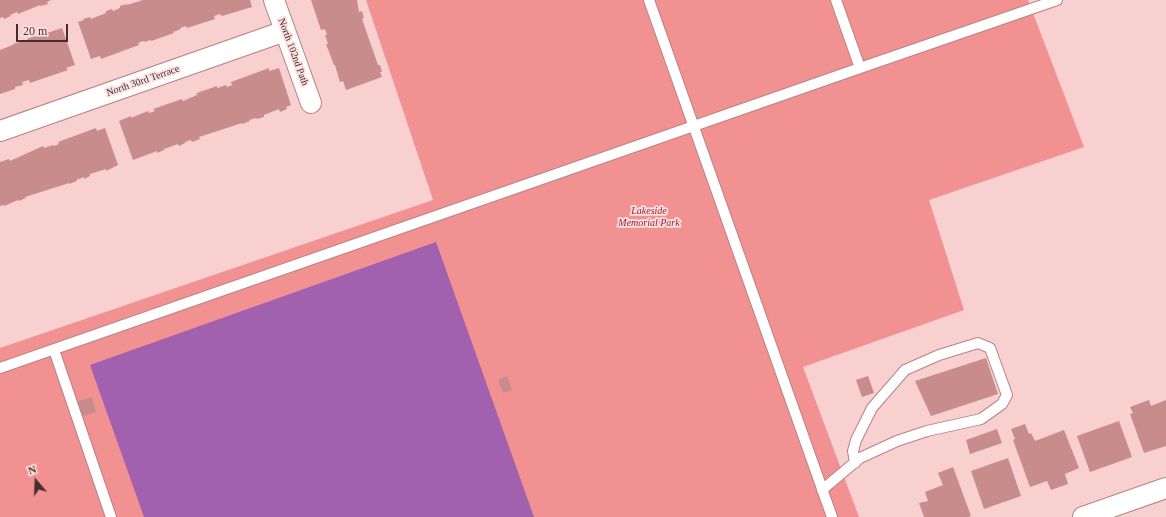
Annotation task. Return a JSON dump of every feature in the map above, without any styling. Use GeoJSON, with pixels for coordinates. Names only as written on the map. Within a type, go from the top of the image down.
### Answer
{"type":"FeatureCollection","features":[{"type":"Feature","properties":{"kind":"street","name":"North 102nd Path"},"geometry":{"type":"LineString","coordinates":[[274,0],[311,103]]}},
{"type":"Feature","properties":{"kind":"street","name":"North 30rd Terrace"},"geometry":{"type":"LineString","coordinates":[[0,131],[285,31]]}},
{"type":"Feature","properties":{"kind":"street"},"geometry":{"type":"LineString","coordinates":[[1083,517],[1166,488]]}},
{"type":"Feature","properties":{"kind":"lane"},"geometry":{"type":"LineString","coordinates":[[649,0],[832,517]]}},
{"type":"Feature","properties":{"kind":"lane"},"geometry":{"type":"LineString","coordinates":[[836,0],[860,68]]}},
{"type":"Feature","properties":{"kind":"lane"},"geometry":{"type":"LineString","coordinates":[[0,368],[1057,0]]}},
{"type":"Feature","properties":{"kind":"lane"},"geometry":{"type":"LineString","coordinates":[[822,490],[860,458],[897,441],[927,431],[981,419],[1002,404],[1007,395],[990,348],[978,343],[939,355],[906,370],[872,408],[856,440],[853,451],[855,462]]}},
{"type":"Feature","properties":{"kind":"lane"},"geometry":{"type":"LineString","coordinates":[[54,350],[111,517]]}},
{"type":"Feature","properties":{"kind":"green space","name":"Lakeside Memorial Park"},"geometry":{"type":"Polygon","coordinates":[[[366,0],[1028,0],[1084,147],[929,200],[964,310],[803,367],[859,517],[0,517],[0,348],[433,200],[366,0]]]}},
{"type":"Feature","properties":{"kind":"shaded area"},"geometry":{"type":"Polygon","coordinates":[[[436,242],[534,517],[144,517],[90,365],[436,242]]]}},
{"type":"Feature","properties":{"kind":"building"},"geometry":{"type":"Polygon","coordinates":[[[0,0],[51,0],[47,2],[48,4],[40,5],[18,14],[17,12],[4,19],[3,17],[0,18],[0,0]]]}},
{"type":"Feature","properties":{"kind":"building"},"geometry":{"type":"Polygon","coordinates":[[[143,0],[250,0],[252,7],[222,16],[220,14],[214,16],[215,19],[187,28],[186,26],[180,28],[181,29],[173,32],[174,33],[151,41],[143,41],[138,43],[139,45],[101,59],[100,56],[91,59],[78,22],[90,17],[91,19],[112,9],[113,11],[120,8],[120,6],[143,0]]]}},
{"type":"Feature","properties":{"kind":"building"},"geometry":{"type":"Polygon","coordinates":[[[311,0],[357,0],[359,12],[362,11],[364,18],[362,19],[378,65],[380,65],[382,77],[346,90],[343,81],[340,82],[326,44],[328,44],[325,29],[321,30],[311,0]]]}},
{"type":"Feature","properties":{"kind":"building"},"geometry":{"type":"Polygon","coordinates":[[[62,28],[75,65],[66,68],[68,70],[30,83],[29,80],[22,82],[23,85],[0,94],[0,50],[35,36],[62,28]]]}},
{"type":"Feature","properties":{"kind":"building"},"geometry":{"type":"Polygon","coordinates":[[[269,68],[269,71],[279,68],[291,105],[286,107],[287,109],[280,112],[279,109],[264,115],[264,117],[249,120],[250,121],[242,124],[199,137],[200,139],[192,142],[191,140],[179,146],[178,144],[157,153],[157,151],[133,160],[119,121],[148,111],[149,113],[155,111],[153,109],[182,99],[183,101],[197,95],[197,93],[217,86],[217,88],[226,85],[227,87],[232,85],[231,82],[269,68]]]}},
{"type":"Feature","properties":{"kind":"building"},"geometry":{"type":"Polygon","coordinates":[[[96,128],[97,131],[105,128],[118,165],[106,171],[106,169],[90,174],[90,176],[84,179],[84,177],[69,184],[25,197],[26,198],[4,206],[0,206],[0,162],[9,159],[10,161],[43,146],[44,148],[54,146],[59,144],[58,142],[96,128]]]}},
{"type":"Feature","properties":{"kind":"building"},"geometry":{"type":"Polygon","coordinates":[[[986,358],[998,394],[931,416],[915,381],[986,358]]]}},
{"type":"Feature","properties":{"kind":"building"},"geometry":{"type":"Polygon","coordinates":[[[507,376],[512,390],[503,393],[498,380],[507,376]]]}},
{"type":"Feature","properties":{"kind":"building"},"geometry":{"type":"Polygon","coordinates":[[[868,376],[874,393],[862,397],[856,380],[868,376]]]}},
{"type":"Feature","properties":{"kind":"building"},"geometry":{"type":"Polygon","coordinates":[[[92,397],[96,412],[83,416],[78,401],[92,397]]]}},
{"type":"Feature","properties":{"kind":"building"},"geometry":{"type":"Polygon","coordinates":[[[1149,400],[1151,406],[1166,400],[1166,446],[1144,453],[1130,414],[1133,413],[1130,407],[1149,400]]]}},
{"type":"Feature","properties":{"kind":"building"},"geometry":{"type":"Polygon","coordinates":[[[1119,421],[1132,457],[1090,472],[1077,436],[1119,421]]]}},
{"type":"Feature","properties":{"kind":"building"},"geometry":{"type":"Polygon","coordinates":[[[1025,424],[1029,434],[1031,433],[1035,441],[1064,430],[1079,468],[1065,474],[1068,484],[1051,490],[1047,481],[1030,487],[1013,440],[1015,439],[1011,429],[1025,424]]]}},
{"type":"Feature","properties":{"kind":"building"},"geometry":{"type":"Polygon","coordinates":[[[997,429],[1002,443],[970,454],[966,440],[997,429]]]}},
{"type":"Feature","properties":{"kind":"building"},"geometry":{"type":"Polygon","coordinates":[[[1008,458],[1021,496],[984,509],[971,471],[1008,458]]]}},
{"type":"Feature","properties":{"kind":"building"},"geometry":{"type":"Polygon","coordinates":[[[953,467],[971,516],[924,517],[919,503],[928,501],[925,492],[943,485],[938,473],[953,467]]]}}]}
